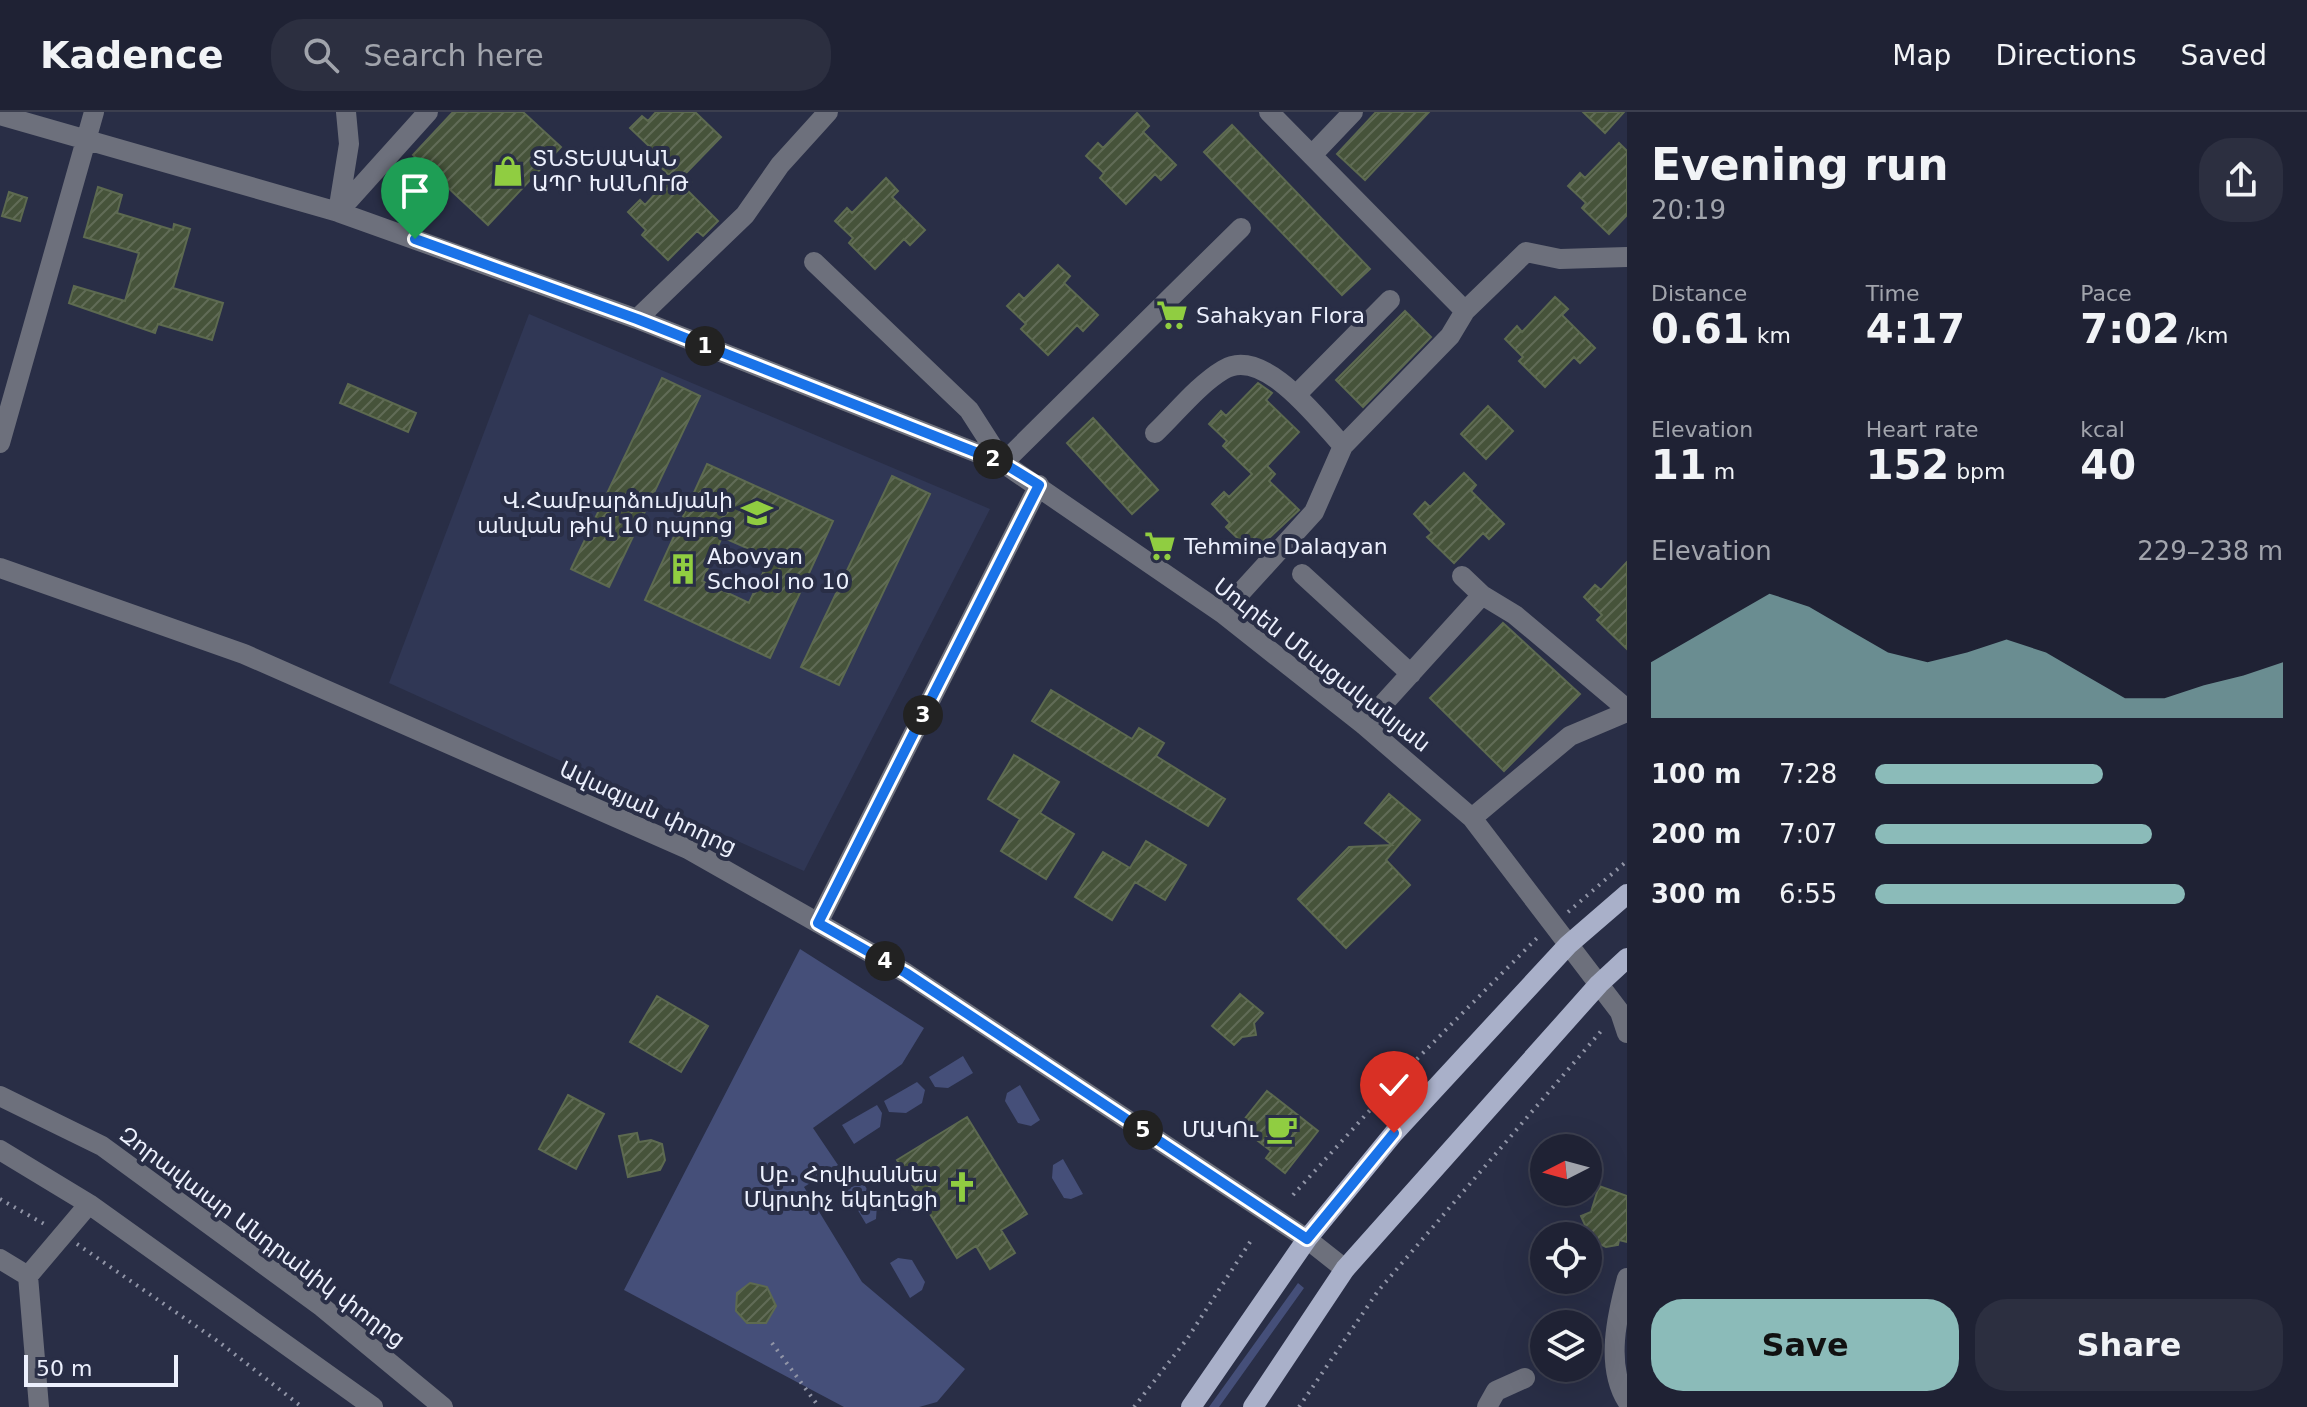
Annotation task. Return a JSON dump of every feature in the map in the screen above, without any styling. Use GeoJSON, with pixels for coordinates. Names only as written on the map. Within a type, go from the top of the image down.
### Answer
{"type":"FeatureCollection","features":[{"type":"Feature","properties":{"kind":"main road"},"geometry":{"type":"LineString","coordinates":[[1191,1407],[1307,1239],[1394,1133],[1568,945],[1627,894]]}},
{"type":"Feature","properties":{"kind":"main road"},"geometry":{"type":"LineString","coordinates":[[1253,1407],[1345,1269],[1599,984],[1627,958]]}},
{"type":"Feature","properties":{"kind":"street"},"geometry":{"type":"LineString","coordinates":[[0,443],[94,112]]}},
{"type":"Feature","properties":{"kind":"street"},"geometry":{"type":"LineString","coordinates":[[338,212],[349,144],[346,112]]}},
{"type":"Feature","properties":{"kind":"street"},"geometry":{"type":"LineString","coordinates":[[338,212],[428,112]]}},
{"type":"Feature","properties":{"kind":"street"},"geometry":{"type":"LineString","coordinates":[[637,319],[745,215],[780,165],[828,112]]}},
{"type":"Feature","properties":{"kind":"street"},"geometry":{"type":"LineString","coordinates":[[1269,112],[1465,311]]}},
{"type":"Feature","properties":{"kind":"street"},"geometry":{"type":"LineString","coordinates":[[1312,155],[1353,112]]}},
{"type":"Feature","properties":{"kind":"street","name":"Սուրեն Մնացականյան"},"geometry":{"type":"LineString","coordinates":[[0,115],[338,212],[637,319],[1003,463],[1222,613],[1364,725],[1472,818],[1620,1012],[1627,1033]]}},
{"type":"Feature","properties":{"kind":"street"},"geometry":{"type":"LineString","coordinates":[[814,262],[969,410],[1003,463],[1241,228]]}},
{"type":"Feature","properties":{"kind":"street"},"geometry":{"type":"LineString","coordinates":[[1222,613],[1314,512],[1343,446],[1450,336],[1465,311],[1526,252],[1560,259],[1627,257]]}},
{"type":"Feature","properties":{"kind":"street"},"geometry":{"type":"LineString","coordinates":[[1296,395],[1390,300]]}},
{"type":"Feature","properties":{"kind":"street"},"geometry":{"type":"LineString","coordinates":[[1155,433],[1222,370],[1237,363],[1256,365],[1296,395],[1343,446]]}},
{"type":"Feature","properties":{"kind":"street"},"geometry":{"type":"LineString","coordinates":[[818,923],[1039,485]]}},
{"type":"Feature","properties":{"kind":"street","name":"Ավագյան փողոց"},"geometry":{"type":"LineString","coordinates":[[0,568],[244,654],[688,849],[906,973],[1307,1239],[1345,1269]]}},
{"type":"Feature","properties":{"kind":"street"},"geometry":{"type":"LineString","coordinates":[[1302,574],[1411,674]]}},
{"type":"Feature","properties":{"kind":"street"},"geometry":{"type":"LineString","coordinates":[[1462,576],[1482,595],[1515,615],[1627,710],[1570,736],[1472,818]]}},
{"type":"Feature","properties":{"kind":"street"},"geometry":{"type":"LineString","coordinates":[[1364,725],[1482,595]]}},
{"type":"Feature","properties":{"kind":"street","name":"Զորավաար Անդրանիկ փողոց"},"geometry":{"type":"LineString","coordinates":[[0,1096],[114,1154],[322,1307],[443,1407]]}},
{"type":"Feature","properties":{"kind":"street"},"geometry":{"type":"LineString","coordinates":[[0,1150],[89,1204],[373,1407]]}},
{"type":"Feature","properties":{"kind":"street"},"geometry":{"type":"LineString","coordinates":[[39,1407],[28,1276],[89,1204]]}},
{"type":"Feature","properties":{"kind":"street"},"geometry":{"type":"LineString","coordinates":[[0,1259],[28,1276]]}},
{"type":"Feature","properties":{"kind":"street"},"geometry":{"type":"LineString","coordinates":[[1627,1278],[1616,1319],[1617,1362],[1621,1391],[1627,1401]]}},
{"type":"Feature","properties":{"kind":"street"},"geometry":{"type":"LineString","coordinates":[[1487,1407],[1496,1391],[1525,1378]]}},
{"type":"Feature","properties":{"kind":"path"},"geometry":{"type":"LineString","coordinates":[[1293,1195],[1410,1066],[1552,923],[1627,861]]}},
{"type":"Feature","properties":{"kind":"path"},"geometry":{"type":"LineString","coordinates":[[1299,1407],[1378,1291],[1602,1030]]}},
{"type":"Feature","properties":{"kind":"path"},"geometry":{"type":"LineString","coordinates":[[0,1199],[64,1234],[219,1342],[302,1407]]}},
{"type":"Feature","properties":{"kind":"path"},"geometry":{"type":"LineString","coordinates":[[1134,1407],[1187,1339],[1252,1239]]}},
{"type":"Feature","properties":{"kind":"path"},"geometry":{"type":"LineString","coordinates":[[772,1343],[819,1407]]}},
{"type":"Feature","properties":{"kind":"shaded area"},"geometry":{"type":"Polygon","coordinates":[[[529,314],[990,509],[804,871],[389,683],[529,314]]]}},
{"type":"Feature","properties":{"kind":"shaded area"},"geometry":{"type":"Polygon","coordinates":[[[800,949],[924,1028],[902,1064],[813,1128],[838,1165],[804,1187],[862,1282],[965,1369],[937,1402],[919,1407],[844,1407],[624,1290],[800,949]]]}},
{"type":"Feature","properties":{"kind":"shaded area"},"geometry":{"type":"Polygon","coordinates":[[[963,1056],[973,1073],[948,1088],[935,1087],[929,1077],[963,1056]]]}},
{"type":"Feature","properties":{"kind":"shaded area"},"geometry":{"type":"Polygon","coordinates":[[[917,1082],[925,1090],[922,1103],[906,1113],[889,1112],[884,1101],[917,1082]]]}},
{"type":"Feature","properties":{"kind":"shaded area"},"geometry":{"type":"Polygon","coordinates":[[[1020,1085],[1040,1120],[1031,1126],[1018,1123],[1005,1101],[1007,1093],[1020,1085]]]}},
{"type":"Feature","properties":{"kind":"shaded area"},"geometry":{"type":"Polygon","coordinates":[[[877,1105],[882,1113],[880,1127],[854,1144],[842,1125],[877,1105]]]}},
{"type":"Feature","properties":{"kind":"shaded area"},"geometry":{"type":"Polygon","coordinates":[[[1063,1159],[1083,1194],[1071,1199],[1064,1198],[1052,1178],[1053,1165],[1063,1159]]]}},
{"type":"Feature","properties":{"kind":"shaded area"},"geometry":{"type":"Polygon","coordinates":[[[858,1184],[865,1186],[877,1205],[876,1219],[866,1224],[846,1190],[858,1184]]]}},
{"type":"Feature","properties":{"kind":"shaded area"},"geometry":{"type":"Polygon","coordinates":[[[898,1258],[912,1260],[925,1282],[922,1290],[910,1298],[890,1263],[898,1258]]]}},
{"type":"Feature","properties":{"kind":"shaded area"},"geometry":{"type":"Polygon","coordinates":[[[1298,1283],[1304,1288],[1219,1407],[1209,1407],[1298,1283]]]}},
{"type":"Feature","properties":{"kind":"building"},"geometry":{"type":"Polygon","coordinates":[[[453,112],[523,112],[561,147],[488,225],[413,155],[453,112]]]}},
{"type":"Feature","properties":{"kind":"building"},"geometry":{"type":"Polygon","coordinates":[[[656,112],[695,112],[721,137],[684,175],[691,182],[685,188],[718,221],[703,236],[697,231],[668,260],[642,235],[646,230],[628,212],[640,200],[645,205],[671,177],[644,151],[649,146],[630,128],[642,116],[648,121],[656,112]]]}},
{"type":"Feature","properties":{"kind":"building"},"geometry":{"type":"Polygon","coordinates":[[[1376,112],[1429,112],[1365,180],[1337,154],[1376,112]]]}},
{"type":"Feature","properties":{"kind":"building"},"geometry":{"type":"Polygon","coordinates":[[[1583,112],[1624,112],[1605,133],[1583,112]]]}},
{"type":"Feature","properties":{"kind":"building"},"geometry":{"type":"Polygon","coordinates":[[[1137,113],[1149,126],[1143,132],[1176,165],[1161,180],[1155,174],[1126,204],[1100,178],[1104,173],[1086,156],[1098,143],[1103,148],[1137,113]]]}},
{"type":"Feature","properties":{"kind":"building"},"geometry":{"type":"Polygon","coordinates":[[[1232,125],[1370,269],[1342,295],[1204,152],[1232,125]]]}},
{"type":"Feature","properties":{"kind":"building"},"geometry":{"type":"Polygon","coordinates":[[[1619,143],[1627,151],[1627,215],[1609,234],[1582,208],[1586,203],[1568,186],[1580,173],[1585,178],[1619,143]]]}},
{"type":"Feature","properties":{"kind":"building"},"geometry":{"type":"Polygon","coordinates":[[[886,178],[898,191],[892,197],[925,230],[910,245],[904,239],[875,269],[849,243],[853,238],[835,221],[847,208],[852,213],[886,178]]]}},
{"type":"Feature","properties":{"kind":"building"},"geometry":{"type":"Polygon","coordinates":[[[98,187],[122,195],[117,213],[173,230],[174,224],[190,229],[173,288],[223,303],[212,340],[158,324],[155,333],[69,303],[74,286],[125,301],[139,253],[84,237],[98,187]]]}},
{"type":"Feature","properties":{"kind":"building"},"geometry":{"type":"Polygon","coordinates":[[[9,192],[27,198],[20,221],[2,216],[9,192]]]}},
{"type":"Feature","properties":{"kind":"building"},"geometry":{"type":"Polygon","coordinates":[[[1058,265],[1070,276],[1064,283],[1098,315],[1083,331],[1077,325],[1048,355],[1021,329],[1026,324],[1007,306],[1019,294],[1024,299],[1058,265]]]}},
{"type":"Feature","properties":{"kind":"building"},"geometry":{"type":"Polygon","coordinates":[[[1555,297],[1568,309],[1562,315],[1595,348],[1580,363],[1574,357],[1545,387],[1519,361],[1523,357],[1505,339],[1517,326],[1522,332],[1555,297]]]}},
{"type":"Feature","properties":{"kind":"building"},"geometry":{"type":"Polygon","coordinates":[[[1405,311],[1431,337],[1363,407],[1336,380],[1405,311]]]}},
{"type":"Feature","properties":{"kind":"building"},"geometry":{"type":"Polygon","coordinates":[[[662,378],[700,396],[609,587],[571,569],[662,378]]]}},
{"type":"Feature","properties":{"kind":"building"},"geometry":{"type":"Polygon","coordinates":[[[1258,383],[1272,393],[1266,400],[1299,432],[1267,466],[1275,474],[1269,481],[1299,510],[1253,553],[1226,527],[1230,523],[1212,504],[1224,492],[1229,497],[1252,474],[1223,446],[1227,441],[1209,424],[1221,411],[1226,416],[1258,383]]]}},
{"type":"Feature","properties":{"kind":"building"},"geometry":{"type":"Polygon","coordinates":[[[348,384],[416,413],[408,432],[340,403],[348,384]]]}},
{"type":"Feature","properties":{"kind":"building"},"geometry":{"type":"Polygon","coordinates":[[[1488,406],[1513,431],[1486,459],[1461,434],[1488,406]]]}},
{"type":"Feature","properties":{"kind":"building"},"geometry":{"type":"Polygon","coordinates":[[[1093,418],[1158,490],[1132,514],[1067,443],[1093,418]]]}},
{"type":"Feature","properties":{"kind":"building","name":"Abovyan School no 10"},"geometry":{"type":"Polygon","coordinates":[[[707,464],[833,521],[770,658],[645,600],[707,464]],[[722,537],[702,581],[749,603],[770,558],[722,537]]]}},
{"type":"Feature","properties":{"kind":"building"},"geometry":{"type":"Polygon","coordinates":[[[1464,473],[1476,485],[1471,491],[1504,524],[1489,539],[1483,533],[1454,563],[1427,537],[1432,533],[1414,514],[1425,502],[1430,507],[1464,473]]]}},
{"type":"Feature","properties":{"kind":"building"},"geometry":{"type":"Polygon","coordinates":[[[892,476],[930,494],[839,685],[801,667],[892,476]]]}},
{"type":"Feature","properties":{"kind":"building"},"geometry":{"type":"Polygon","coordinates":[[[1627,562],[1627,649],[1597,620],[1602,615],[1584,597],[1595,585],[1601,590],[1627,562]]]}},
{"type":"Feature","properties":{"kind":"building"},"geometry":{"type":"Polygon","coordinates":[[[1503,623],[1580,694],[1504,771],[1430,698],[1503,623]]]}},
{"type":"Feature","properties":{"kind":"building"},"geometry":{"type":"Polygon","coordinates":[[[1051,690],[1132,739],[1139,728],[1164,743],[1156,756],[1225,799],[1208,826],[1032,721],[1051,690]]]}},
{"type":"Feature","properties":{"kind":"building"},"geometry":{"type":"Polygon","coordinates":[[[1014,755],[1059,782],[1040,813],[1074,834],[1046,879],[1001,851],[1020,819],[988,799],[1014,755]]]}},
{"type":"Feature","properties":{"kind":"building"},"geometry":{"type":"Polygon","coordinates":[[[1389,794],[1420,820],[1386,860],[1410,885],[1346,948],[1298,899],[1349,847],[1392,845],[1365,823],[1389,794]]]}},
{"type":"Feature","properties":{"kind":"building"},"geometry":{"type":"Polygon","coordinates":[[[1146,841],[1186,865],[1165,900],[1135,882],[1112,920],[1075,897],[1103,852],[1130,868],[1146,841]]]}},
{"type":"Feature","properties":{"kind":"building"},"geometry":{"type":"Polygon","coordinates":[[[1240,994],[1263,1013],[1254,1023],[1256,1035],[1242,1037],[1234,1045],[1212,1026],[1240,994]]]}},
{"type":"Feature","properties":{"kind":"building"},"geometry":{"type":"Polygon","coordinates":[[[657,996],[708,1026],[681,1072],[630,1042],[657,996]]]}},
{"type":"Feature","properties":{"kind":"building"},"geometry":{"type":"Polygon","coordinates":[[[1267,1091],[1318,1131],[1285,1173],[1266,1158],[1271,1151],[1245,1131],[1243,1121],[1267,1091]]]}},
{"type":"Feature","properties":{"kind":"building"},"geometry":{"type":"Polygon","coordinates":[[[568,1095],[604,1114],[576,1169],[539,1149],[568,1095]]]}},
{"type":"Feature","properties":{"kind":"building","name":"Սբ. Հովհաննես Մկրտիչ եկեղեցի"},"geometry":{"type":"Polygon","coordinates":[[[967,1117],[1027,1214],[1001,1230],[1015,1253],[990,1269],[976,1246],[957,1258],[897,1160],[967,1117]]]}},
{"type":"Feature","properties":{"kind":"building"},"geometry":{"type":"Polygon","coordinates":[[[637,1133],[639,1142],[651,1140],[662,1144],[665,1160],[660,1170],[628,1177],[619,1136],[637,1133]]]}},
{"type":"Feature","properties":{"kind":"building"},"geometry":{"type":"Polygon","coordinates":[[[1602,1187],[1627,1196],[1627,1242],[1619,1240],[1618,1245],[1602,1245],[1602,1222],[1584,1222],[1581,1216],[1591,1212],[1593,1206],[1602,1206],[1602,1187]]]}},
{"type":"Feature","properties":{"kind":"building"},"geometry":{"type":"Polygon","coordinates":[[[750,1283],[767,1287],[776,1306],[766,1323],[747,1323],[736,1311],[737,1293],[750,1283]]]}},
{"type":"Feature","properties":{"kind":"place","name":"ՏՆՏԵՍԱԿԱՆ ԱՊՐ ԽԱՆՈՒԹ"},"geometry":{"type":"Point","coordinates":[508,171]}},
{"type":"Feature","properties":{"kind":"place","name":"Sahakyan Flora"},"geometry":{"type":"Point","coordinates":[1172,315]}},
{"type":"Feature","properties":{"kind":"place","name":"Վ.Համբարձումյանի անվան թիվ 10 դպրոց"},"geometry":{"type":"Point","coordinates":[757,513]}},
{"type":"Feature","properties":{"kind":"place","name":"Tehmine Dalaqyan"},"geometry":{"type":"Point","coordinates":[1160,546]}},
{"type":"Feature","properties":{"kind":"place","name":"Abovyan School no 10"},"geometry":{"type":"Point","coordinates":[683,569]}},
{"type":"Feature","properties":{"kind":"place","name":"ՄԱԿՈւ"},"geometry":{"type":"Point","coordinates":[1282,1129]}},
{"type":"Feature","properties":{"kind":"place","name":"Սբ. Հովհաննես Մկրտիչ եկեղեցի"},"geometry":{"type":"Point","coordinates":[962,1187]}},
{"type":"Feature","properties":{"kind":"route"},"geometry":{"type":"LineString","coordinates":[[415,239],[637,319],[1003,463],[1039,485],[818,923],[906,973],[1307,1239],[1394,1133]]}}]}
